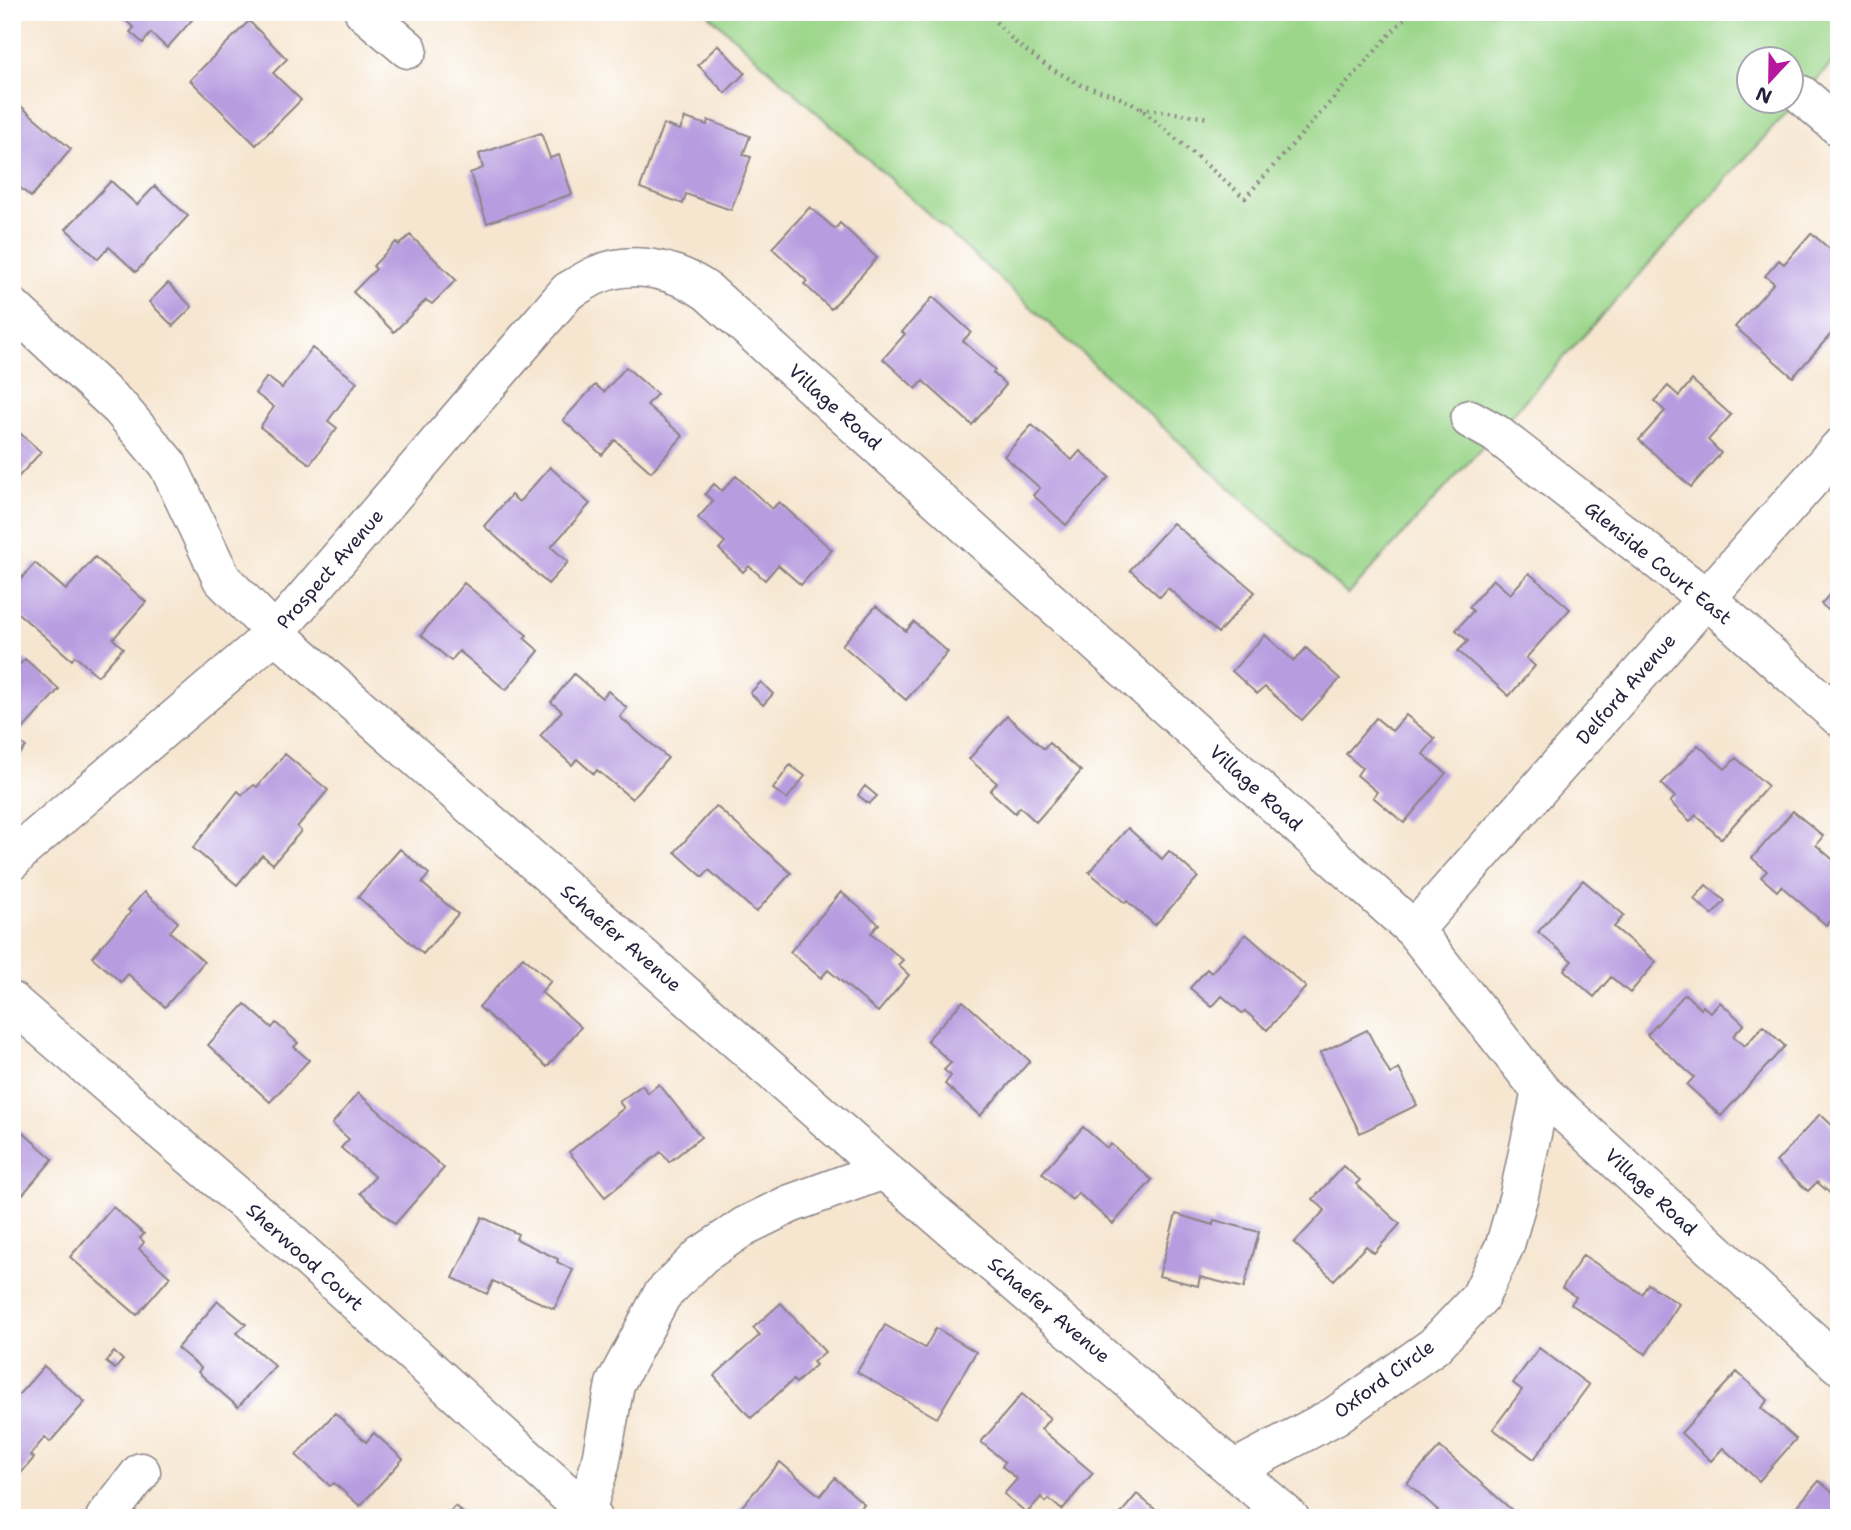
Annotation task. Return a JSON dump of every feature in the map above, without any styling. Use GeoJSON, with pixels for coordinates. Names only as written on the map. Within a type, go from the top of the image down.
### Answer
{"type":"FeatureCollection","features":[{"type":"Feature","properties":{"kind":"street"},"geometry":{"type":"LineString","coordinates":[[364,12],[408,49]]}},
{"type":"Feature","properties":{"kind":"street"},"geometry":{"type":"LineString","coordinates":[[1806,98],[1839,127]]}},
{"type":"Feature","properties":{"kind":"street","name":"Prospect Avenue"},"geometry":{"type":"LineString","coordinates":[[12,861],[275,634],[568,291],[599,274],[630,268]]}},
{"type":"Feature","properties":{"kind":"street","name":"Village Road"},"geometry":{"type":"LineString","coordinates":[[630,268],[663,270],[695,283],[708,292],[1414,930],[1541,1091],[1839,1365]]}},
{"type":"Feature","properties":{"kind":"street","name":"Schaefer Avenue"},"geometry":{"type":"LineString","coordinates":[[12,307],[121,409],[168,465],[222,579],[275,634],[884,1170],[1290,1518]]}},
{"type":"Feature","properties":{"kind":"street","name":"Glenside Court East"},"geometry":{"type":"LineString","coordinates":[[1470,419],[1495,433],[1706,598],[1839,717]]}},
{"type":"Feature","properties":{"kind":"street","name":"Delford Avenue"},"geometry":{"type":"LineString","coordinates":[[1414,930],[1839,448]]}},
{"type":"Feature","properties":{"kind":"street","name":"Sherwood Court"},"geometry":{"type":"LineString","coordinates":[[12,1002],[287,1239],[590,1515]]}},
{"type":"Feature","properties":{"kind":"street","name":"Oxford Circle"},"geometry":{"type":"LineString","coordinates":[[1235,1469],[1335,1416],[1434,1346],[1480,1297],[1505,1245],[1519,1195],[1541,1091]]}},
{"type":"Feature","properties":{"kind":"street"},"geometry":{"type":"LineString","coordinates":[[590,1515],[615,1384],[662,1295],[702,1255],[745,1226],[790,1204],[884,1170]]}},
{"type":"Feature","properties":{"kind":"street"},"geometry":{"type":"LineString","coordinates":[[104,1518],[141,1472]]}},
{"type":"Feature","properties":{"kind":"path"},"geometry":{"type":"LineString","coordinates":[[986,12],[1018,45],[1050,68],[1081,85],[1116,96],[1140,108],[1245,198],[1410,12]]}},
{"type":"Feature","properties":{"kind":"path"},"geometry":{"type":"LineString","coordinates":[[1140,108],[1209,118]]}},
{"type":"Feature","properties":{"kind":"green space"},"geometry":{"type":"Polygon","coordinates":[[[706,12],[1839,12],[1839,55],[1806,91],[1806,46],[1736,46],[1736,116],[1784,116],[1348,595],[706,12]]]}},
{"type":"Feature","properties":{"kind":"building"},"geometry":{"type":"Polygon","coordinates":[[[117,12],[199,12],[167,48],[151,33],[143,43],[130,32],[134,28],[117,12]]]}},
{"type":"Feature","properties":{"kind":"building"},"geometry":{"type":"Polygon","coordinates":[[[249,21],[287,59],[273,73],[301,100],[256,145],[190,80],[249,21]]]}},
{"type":"Feature","properties":{"kind":"building"},"geometry":{"type":"Polygon","coordinates":[[[718,45],[745,73],[725,93],[698,65],[718,45]]]}},
{"type":"Feature","properties":{"kind":"building"},"geometry":{"type":"Polygon","coordinates":[[[16,102],[71,149],[31,197],[12,181],[12,106],[16,102]]]}},
{"type":"Feature","properties":{"kind":"building"},"geometry":{"type":"Polygon","coordinates":[[[685,118],[707,125],[708,120],[750,136],[743,155],[751,157],[731,210],[686,194],[683,204],[640,188],[663,124],[680,130],[685,118]]]}},
{"type":"Feature","properties":{"kind":"building"},"geometry":{"type":"Polygon","coordinates":[[[541,133],[550,158],[559,155],[572,194],[487,223],[470,173],[483,168],[479,154],[541,133]]]}},
{"type":"Feature","properties":{"kind":"building"},"geometry":{"type":"Polygon","coordinates":[[[111,181],[137,205],[155,186],[188,216],[136,272],[109,247],[98,259],[66,229],[111,181]]]}},
{"type":"Feature","properties":{"kind":"building"},"geometry":{"type":"Polygon","coordinates":[[[810,207],[835,229],[840,223],[877,258],[831,309],[804,284],[807,281],[772,248],[810,207]]]}},
{"type":"Feature","properties":{"kind":"building"},"geometry":{"type":"Polygon","coordinates":[[[1811,233],[1839,257],[1839,325],[1793,377],[1735,327],[1774,283],[1765,276],[1779,260],[1784,264],[1811,233]]]}},
{"type":"Feature","properties":{"kind":"building"},"geometry":{"type":"Polygon","coordinates":[[[410,235],[456,280],[432,304],[426,300],[394,332],[353,292],[376,269],[373,266],[396,242],[399,245],[410,235]]]}},
{"type":"Feature","properties":{"kind":"building"},"geometry":{"type":"Polygon","coordinates":[[[168,283],[192,307],[173,326],[149,302],[168,283]]]}},
{"type":"Feature","properties":{"kind":"building"},"geometry":{"type":"Polygon","coordinates":[[[933,297],[971,332],[963,341],[995,370],[993,373],[1006,385],[972,425],[923,381],[916,389],[883,359],[905,334],[902,332],[933,297]]]}},
{"type":"Feature","properties":{"kind":"building"},"geometry":{"type":"Polygon","coordinates":[[[312,348],[357,382],[328,421],[337,428],[310,464],[260,427],[274,407],[255,393],[267,377],[282,388],[312,348]]]}},
{"type":"Feature","properties":{"kind":"building"},"geometry":{"type":"Polygon","coordinates":[[[626,367],[657,394],[647,405],[683,436],[651,472],[615,440],[602,455],[563,420],[595,385],[604,392],[626,367]]]}},
{"type":"Feature","properties":{"kind":"building"},"geometry":{"type":"Polygon","coordinates":[[[1692,380],[1731,415],[1708,440],[1721,453],[1691,487],[1639,440],[1665,411],[1654,401],[1668,386],[1679,396],[1692,380]]]}},
{"type":"Feature","properties":{"kind":"building"},"geometry":{"type":"Polygon","coordinates":[[[1032,425],[1072,460],[1080,451],[1109,477],[1066,525],[1033,495],[1040,488],[1004,456],[1032,425]]]}},
{"type":"Feature","properties":{"kind":"building"},"geometry":{"type":"Polygon","coordinates":[[[12,426],[41,452],[12,484],[12,426]]]}},
{"type":"Feature","properties":{"kind":"building"},"geometry":{"type":"Polygon","coordinates":[[[550,467],[590,504],[551,547],[568,562],[548,584],[484,526],[511,495],[519,502],[550,467]]]}},
{"type":"Feature","properties":{"kind":"building"},"geometry":{"type":"Polygon","coordinates":[[[736,476],[772,509],[779,502],[832,550],[801,585],[778,565],[765,580],[749,566],[743,572],[719,549],[725,542],[698,518],[713,501],[705,494],[714,484],[722,491],[736,476]]]}},
{"type":"Feature","properties":{"kind":"building"},"geometry":{"type":"Polygon","coordinates":[[[1173,523],[1255,592],[1218,633],[1168,588],[1160,597],[1130,570],[1173,523]]]}},
{"type":"Feature","properties":{"kind":"building"},"geometry":{"type":"Polygon","coordinates":[[[95,557],[146,602],[113,639],[123,648],[98,676],[75,656],[72,660],[12,608],[12,589],[35,563],[66,590],[95,557]]]}},
{"type":"Feature","properties":{"kind":"building"},"geometry":{"type":"Polygon","coordinates":[[[1529,573],[1570,609],[1526,658],[1535,666],[1509,696],[1458,651],[1468,641],[1456,630],[1473,611],[1469,607],[1493,579],[1510,594],[1529,573]]]}},
{"type":"Feature","properties":{"kind":"building"},"geometry":{"type":"Polygon","coordinates":[[[464,583],[527,635],[524,638],[539,651],[506,690],[459,651],[451,661],[421,635],[464,583]]]}},
{"type":"Feature","properties":{"kind":"building"},"geometry":{"type":"Polygon","coordinates":[[[1839,584],[1839,619],[1821,604],[1839,584]]]}},
{"type":"Feature","properties":{"kind":"building"},"geometry":{"type":"Polygon","coordinates":[[[876,606],[906,631],[914,622],[948,652],[906,700],[842,645],[876,606]]]}},
{"type":"Feature","properties":{"kind":"building"},"geometry":{"type":"Polygon","coordinates":[[[1265,635],[1294,661],[1306,648],[1340,679],[1302,720],[1265,687],[1257,694],[1232,671],[1265,635]]]}},
{"type":"Feature","properties":{"kind":"building"},"geometry":{"type":"Polygon","coordinates":[[[25,659],[59,689],[15,738],[26,747],[16,758],[12,755],[12,673],[25,659]]]}},
{"type":"Feature","properties":{"kind":"building"},"geometry":{"type":"Polygon","coordinates":[[[574,674],[602,698],[608,691],[627,708],[620,717],[668,758],[632,799],[597,770],[594,774],[577,759],[572,765],[540,736],[562,711],[551,702],[574,674]]]}},
{"type":"Feature","properties":{"kind":"building"},"geometry":{"type":"Polygon","coordinates":[[[761,682],[773,694],[763,705],[750,693],[761,682]]]}},
{"type":"Feature","properties":{"kind":"building"},"geometry":{"type":"Polygon","coordinates":[[[1406,715],[1435,739],[1423,754],[1446,773],[1404,823],[1373,797],[1377,792],[1357,775],[1362,768],[1346,754],[1376,718],[1392,731],[1406,715]]]}},
{"type":"Feature","properties":{"kind":"building"},"geometry":{"type":"Polygon","coordinates":[[[1007,716],[1044,749],[1049,743],[1081,771],[1036,822],[1020,807],[1015,813],[990,791],[997,783],[969,759],[1007,716]]]}},
{"type":"Feature","properties":{"kind":"building"},"geometry":{"type":"Polygon","coordinates":[[[1698,745],[1725,769],[1736,758],[1768,786],[1721,839],[1696,815],[1690,821],[1670,802],[1675,797],[1661,784],[1698,745]]]}},
{"type":"Feature","properties":{"kind":"building"},"geometry":{"type":"Polygon","coordinates":[[[285,754],[328,790],[297,827],[301,831],[273,864],[262,855],[237,885],[193,848],[238,791],[242,795],[254,785],[257,787],[285,754]]]}},
{"type":"Feature","properties":{"kind":"building"},"geometry":{"type":"Polygon","coordinates":[[[790,765],[805,776],[787,799],[773,789],[790,765]]]}},
{"type":"Feature","properties":{"kind":"building"},"geometry":{"type":"Polygon","coordinates":[[[865,786],[877,796],[869,804],[858,795],[865,786]]]}},
{"type":"Feature","properties":{"kind":"building"},"geometry":{"type":"Polygon","coordinates":[[[716,806],[791,873],[756,912],[709,870],[703,877],[675,852],[716,806]]]}},
{"type":"Feature","properties":{"kind":"building"},"geometry":{"type":"Polygon","coordinates":[[[1793,811],[1823,836],[1816,845],[1839,865],[1839,911],[1826,925],[1781,886],[1777,891],[1761,877],[1767,871],[1752,858],[1793,811]]]}},
{"type":"Feature","properties":{"kind":"building"},"geometry":{"type":"Polygon","coordinates":[[[1128,828],[1162,859],[1169,851],[1198,877],[1155,925],[1089,872],[1128,828]]]}},
{"type":"Feature","properties":{"kind":"building"},"geometry":{"type":"Polygon","coordinates":[[[400,849],[429,874],[422,883],[458,914],[423,954],[358,897],[400,849]]]}},
{"type":"Feature","properties":{"kind":"building"},"geometry":{"type":"Polygon","coordinates":[[[1583,880],[1624,915],[1614,927],[1656,962],[1630,993],[1611,977],[1594,997],[1564,970],[1572,961],[1538,932],[1583,880]]]}},
{"type":"Feature","properties":{"kind":"building"},"geometry":{"type":"Polygon","coordinates":[[[1706,885],[1725,901],[1712,915],[1694,899],[1706,885]]]}},
{"type":"Feature","properties":{"kind":"building"},"geometry":{"type":"Polygon","coordinates":[[[144,892],[178,922],[170,932],[204,962],[165,1007],[128,974],[121,982],[92,957],[131,912],[128,910],[144,892]]]}},
{"type":"Feature","properties":{"kind":"building"},"geometry":{"type":"Polygon","coordinates":[[[841,892],[879,924],[871,933],[903,960],[898,965],[909,975],[878,1012],[828,970],[821,978],[790,952],[841,892]]]}},
{"type":"Feature","properties":{"kind":"building"},"geometry":{"type":"Polygon","coordinates":[[[1246,934],[1306,987],[1267,1030],[1222,996],[1212,1007],[1190,988],[1207,969],[1211,973],[1246,934]]]}},
{"type":"Feature","properties":{"kind":"building"},"geometry":{"type":"Polygon","coordinates":[[[523,957],[551,981],[541,992],[581,1027],[547,1067],[479,1007],[523,957]]]}},
{"type":"Feature","properties":{"kind":"building"},"geometry":{"type":"Polygon","coordinates":[[[1685,994],[1701,1009],[1703,1006],[1711,1013],[1720,1002],[1744,1024],[1733,1036],[1745,1046],[1763,1026],[1785,1046],[1721,1116],[1687,1085],[1694,1077],[1647,1035],[1685,994]]]}},
{"type":"Feature","properties":{"kind":"building"},"geometry":{"type":"Polygon","coordinates":[[[963,1001],[1030,1061],[980,1116],[945,1084],[951,1076],[944,1070],[951,1063],[927,1040],[963,1001]]]}},
{"type":"Feature","properties":{"kind":"building"},"geometry":{"type":"Polygon","coordinates":[[[245,1004],[272,1028],[276,1023],[298,1043],[294,1047],[309,1060],[270,1102],[208,1045],[245,1004]]]}},
{"type":"Feature","properties":{"kind":"building"},"geometry":{"type":"Polygon","coordinates":[[[1367,1030],[1390,1074],[1399,1069],[1417,1105],[1360,1133],[1320,1053],[1367,1030]]]}},
{"type":"Feature","properties":{"kind":"building"},"geometry":{"type":"Polygon","coordinates":[[[659,1084],[701,1137],[669,1162],[661,1152],[605,1197],[569,1152],[624,1108],[619,1102],[642,1085],[648,1093],[659,1084]]]}},
{"type":"Feature","properties":{"kind":"building"},"geometry":{"type":"Polygon","coordinates":[[[358,1093],[444,1168],[395,1224],[360,1193],[375,1177],[341,1148],[349,1139],[332,1124],[358,1093]]]}},
{"type":"Feature","properties":{"kind":"building"},"geometry":{"type":"Polygon","coordinates":[[[1820,1114],[1834,1127],[1839,1122],[1839,1201],[1817,1182],[1808,1191],[1776,1162],[1820,1114]]]}},
{"type":"Feature","properties":{"kind":"building"},"geometry":{"type":"Polygon","coordinates":[[[12,1123],[53,1159],[23,1194],[19,1190],[12,1197],[12,1123]]]}},
{"type":"Feature","properties":{"kind":"building"},"geometry":{"type":"Polygon","coordinates":[[[1083,1127],[1107,1148],[1111,1144],[1152,1180],[1113,1224],[1078,1193],[1072,1200],[1042,1173],[1083,1127]]]}},
{"type":"Feature","properties":{"kind":"building"},"geometry":{"type":"Polygon","coordinates":[[[1343,1166],[1360,1180],[1356,1184],[1400,1224],[1374,1253],[1366,1246],[1334,1280],[1294,1243],[1325,1210],[1313,1199],[1343,1166]]]}},
{"type":"Feature","properties":{"kind":"building"},"geometry":{"type":"Polygon","coordinates":[[[113,1207],[144,1234],[140,1238],[144,1242],[139,1249],[170,1277],[137,1315],[70,1257],[113,1207]]]}},
{"type":"Feature","properties":{"kind":"building"},"geometry":{"type":"Polygon","coordinates":[[[1176,1214],[1213,1225],[1214,1220],[1259,1232],[1244,1288],[1200,1277],[1198,1286],[1159,1276],[1176,1214]]]}},
{"type":"Feature","properties":{"kind":"building"},"geometry":{"type":"Polygon","coordinates":[[[482,1217],[518,1234],[516,1239],[558,1259],[557,1262],[573,1270],[554,1309],[493,1281],[487,1294],[453,1278],[482,1217]]]}},
{"type":"Feature","properties":{"kind":"building"},"geometry":{"type":"Polygon","coordinates":[[[1583,1255],[1642,1294],[1648,1284],[1679,1304],[1646,1354],[1571,1304],[1576,1297],[1562,1288],[1583,1255]]]}},
{"type":"Feature","properties":{"kind":"building"},"geometry":{"type":"Polygon","coordinates":[[[218,1301],[246,1324],[237,1333],[275,1366],[238,1407],[198,1372],[201,1368],[177,1348],[218,1301]]]}},
{"type":"Feature","properties":{"kind":"building"},"geometry":{"type":"Polygon","coordinates":[[[781,1303],[825,1352],[813,1362],[816,1365],[796,1383],[793,1380],[751,1418],[714,1376],[760,1335],[753,1328],[781,1303]]]}},
{"type":"Feature","properties":{"kind":"building"},"geometry":{"type":"Polygon","coordinates":[[[885,1325],[925,1348],[936,1328],[976,1352],[937,1418],[857,1372],[885,1325]]]}},
{"type":"Feature","properties":{"kind":"building"},"geometry":{"type":"Polygon","coordinates":[[[1539,1348],[1589,1385],[1534,1459],[1493,1429],[1522,1390],[1513,1383],[1539,1348]]]}},
{"type":"Feature","properties":{"kind":"building"},"geometry":{"type":"Polygon","coordinates":[[[114,1352],[123,1360],[115,1369],[106,1362],[114,1352]]]}},
{"type":"Feature","properties":{"kind":"building"},"geometry":{"type":"Polygon","coordinates":[[[44,1366],[85,1402],[50,1442],[45,1437],[30,1455],[34,1458],[16,1479],[12,1476],[12,1402],[44,1366]]]}},
{"type":"Feature","properties":{"kind":"building"},"geometry":{"type":"Polygon","coordinates":[[[1737,1372],[1768,1400],[1761,1408],[1796,1439],[1759,1481],[1723,1448],[1711,1461],[1681,1433],[1737,1372]]]}},
{"type":"Feature","properties":{"kind":"building"},"geometry":{"type":"Polygon","coordinates":[[[1022,1394],[1050,1418],[1041,1429],[1093,1473],[1062,1510],[1049,1499],[1046,1502],[1041,1497],[1027,1513],[1004,1494],[1017,1479],[1002,1466],[1005,1462],[981,1442],[1022,1394]]]}},
{"type":"Feature","properties":{"kind":"building"},"geometry":{"type":"Polygon","coordinates":[[[335,1413],[366,1442],[374,1433],[403,1459],[360,1506],[334,1483],[330,1486],[296,1455],[335,1413]]]}},
{"type":"Feature","properties":{"kind":"building"},"geometry":{"type":"Polygon","coordinates":[[[1440,1447],[1521,1518],[1435,1518],[1433,1516],[1438,1510],[1407,1483],[1440,1447]]]}},
{"type":"Feature","properties":{"kind":"building"},"geometry":{"type":"Polygon","coordinates":[[[780,1462],[820,1496],[835,1478],[864,1504],[852,1518],[732,1518],[780,1462]]]}},
{"type":"Feature","properties":{"kind":"building"},"geometry":{"type":"Polygon","coordinates":[[[1819,1481],[1839,1498],[1839,1518],[1787,1518],[1819,1481]]]}},
{"type":"Feature","properties":{"kind":"building"},"geometry":{"type":"Polygon","coordinates":[[[1137,1494],[1165,1518],[1117,1518],[1137,1494]]]}},
{"type":"Feature","properties":{"kind":"building"},"geometry":{"type":"Polygon","coordinates":[[[455,1506],[469,1518],[444,1518],[455,1506]]]}}]}
